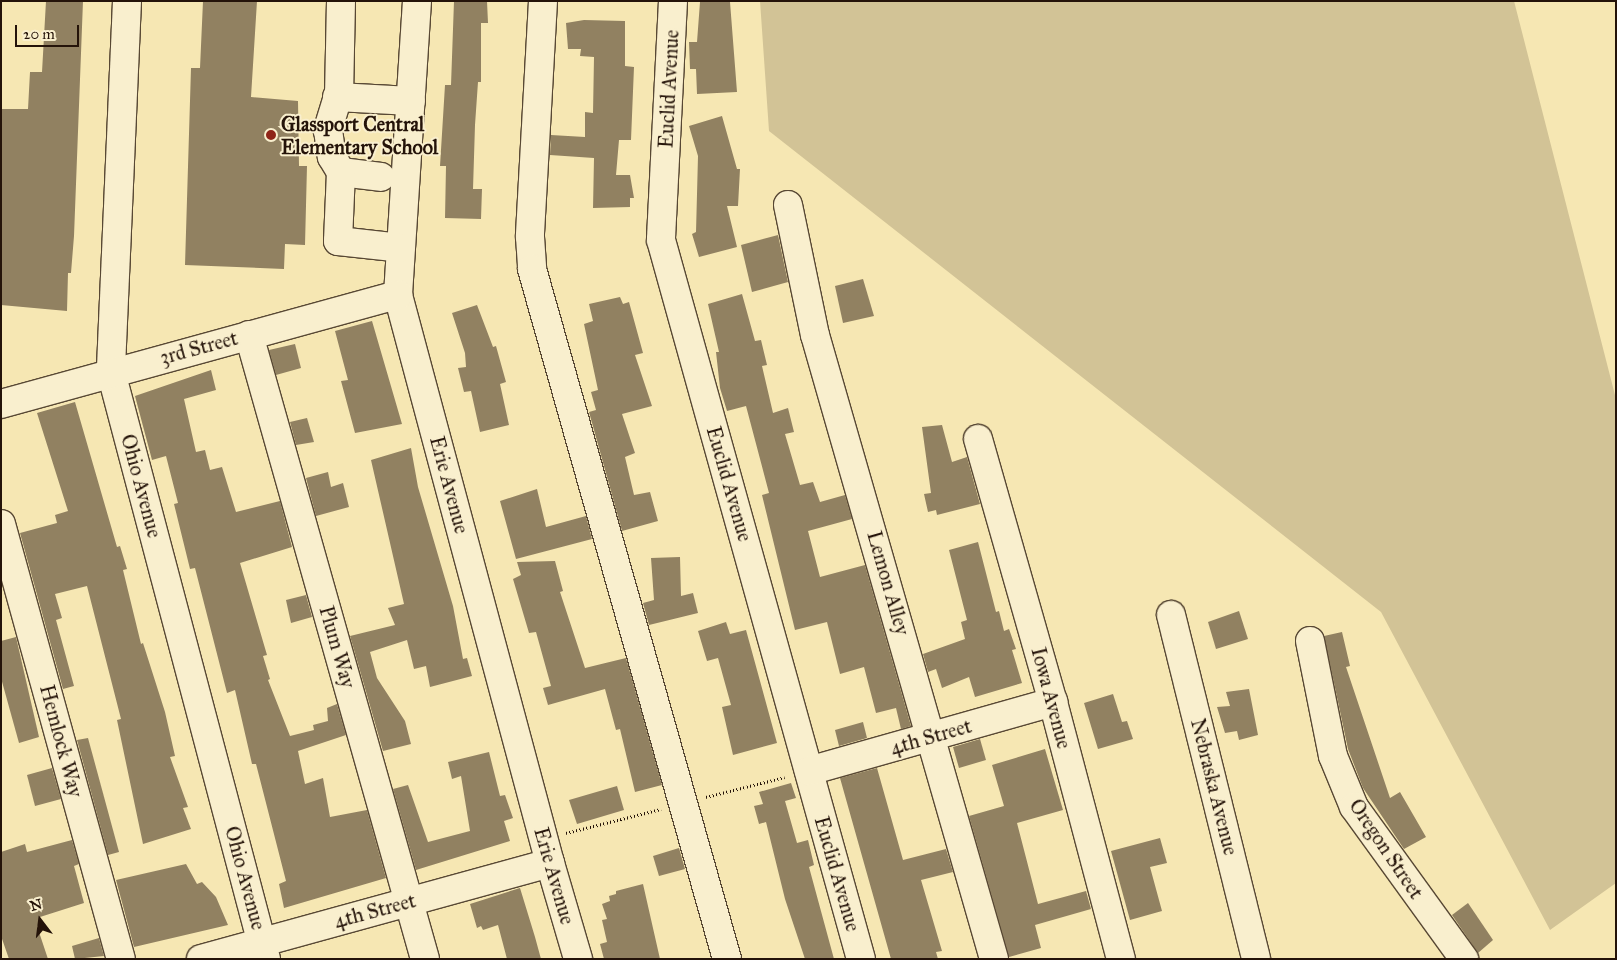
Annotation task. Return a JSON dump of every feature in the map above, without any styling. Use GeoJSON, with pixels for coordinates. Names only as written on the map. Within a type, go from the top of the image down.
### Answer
{"type":"FeatureCollection","features":[{"type":"Feature","properties":{"kind":"street","name":"Ohio Avenue"},"geometry":{"type":"LineString","coordinates":[[127,1],[111,372],[264,950]]}},
{"type":"Feature","properties":{"kind":"street"},"geometry":{"type":"LineString","coordinates":[[341,1],[338,97],[328,130],[332,157],[341,172],[338,241],[401,248]]}},
{"type":"Feature","properties":{"kind":"street","name":"Erie Avenue"},"geometry":{"type":"LineString","coordinates":[[417,1],[398,295],[550,863],[578,959]]}},
{"type":"Feature","properties":{"kind":"street"},"geometry":{"type":"LineString","coordinates":[[543,1],[530,237],[532,269],[727,959]]}},
{"type":"Feature","properties":{"kind":"street","name":"Euclid Avenue"},"geometry":{"type":"LineString","coordinates":[[673,1],[661,240],[861,959]]}},
{"type":"Feature","properties":{"kind":"street"},"geometry":{"type":"LineString","coordinates":[[338,97],[411,101]]}},
{"type":"Feature","properties":{"kind":"street"},"geometry":{"type":"LineString","coordinates":[[341,172],[382,177]]}},
{"type":"Feature","properties":{"kind":"street","name":"Lemon Alley"},"geometry":{"type":"LineString","coordinates":[[788,205],[816,335],[932,736],[994,959]]}},
{"type":"Feature","properties":{"kind":"street","name":"3rd Street"},"geometry":{"type":"LineString","coordinates":[[1,404],[111,372],[398,295]]}},
{"type":"Feature","properties":{"kind":"street","name":"Plum Way"},"geometry":{"type":"LineString","coordinates":[[249,335],[425,959]]}},
{"type":"Feature","properties":{"kind":"street","name":"Iowa Avenue"},"geometry":{"type":"LineString","coordinates":[[978,439],[1053,702],[1121,959]]}},
{"type":"Feature","properties":{"kind":"street","name":"Hemlock Way"},"geometry":{"type":"LineString","coordinates":[[1,524],[121,959]]}},
{"type":"Feature","properties":{"kind":"street","name":"Nebraska Avenue"},"geometry":{"type":"LineString","coordinates":[[1171,615],[1256,959]]}},
{"type":"Feature","properties":{"kind":"street","name":"Oregon Street"},"geometry":{"type":"LineString","coordinates":[[1310,641],[1333,756],[1354,807],[1464,959]]}},
{"type":"Feature","properties":{"kind":"street","name":"4th Street"},"geometry":{"type":"LineString","coordinates":[[809,771],[1053,702]]}},
{"type":"Feature","properties":{"kind":"street","name":"4th Street"},"geometry":{"type":"LineString","coordinates":[[201,959],[264,950],[409,902],[550,863]]}},
{"type":"Feature","properties":{"kind":"shaded area"},"geometry":{"type":"Polygon","coordinates":[[[760,1],[1514,1],[1616,399],[1616,883],[1550,930],[1381,612],[769,131],[760,1]]]}},
{"type":"Feature","properties":{"kind":"building"},"geometry":{"type":"Polygon","coordinates":[[[46,1],[83,1],[74,236],[71,273],[68,273],[67,311],[1,305],[1,109],[28,109],[30,72],[42,72],[46,1]]]}},
{"type":"Feature","properties":{"kind":"building"},"geometry":{"type":"Polygon","coordinates":[[[203,1],[257,1],[251,97],[298,101],[299,166],[307,166],[305,245],[285,244],[284,269],[185,265],[191,68],[200,68],[203,1]]]}},
{"type":"Feature","properties":{"kind":"building"},"geometry":{"type":"Polygon","coordinates":[[[454,1],[487,1],[488,23],[481,23],[481,82],[478,82],[473,189],[482,189],[481,219],[445,218],[446,166],[440,166],[445,85],[451,85],[454,1]]]}},
{"type":"Feature","properties":{"kind":"building"},"geometry":{"type":"Polygon","coordinates":[[[700,2],[730,2],[737,92],[697,94],[696,69],[690,69],[689,42],[697,42],[700,2]]]}},
{"type":"Feature","properties":{"kind":"building"},"geometry":{"type":"Polygon","coordinates":[[[584,20],[625,21],[625,66],[634,67],[631,140],[619,140],[616,175],[630,175],[634,198],[630,198],[630,207],[593,208],[594,158],[550,155],[551,135],[585,137],[585,112],[593,113],[594,57],[580,56],[581,49],[568,49],[566,23],[584,20]]]}},
{"type":"Feature","properties":{"kind":"building"},"geometry":{"type":"Polygon","coordinates":[[[722,116],[737,169],[740,169],[738,206],[727,206],[737,247],[699,257],[692,234],[696,232],[698,156],[689,126],[722,116]]]}},
{"type":"Feature","properties":{"kind":"building"},"geometry":{"type":"Polygon","coordinates":[[[778,235],[788,282],[752,292],[741,245],[778,235]]]}},
{"type":"Feature","properties":{"kind":"building"},"geometry":{"type":"Polygon","coordinates":[[[863,279],[874,316],[843,323],[835,286],[863,279]]]}},
{"type":"Feature","properties":{"kind":"building"},"geometry":{"type":"Polygon","coordinates":[[[742,294],[755,341],[761,340],[767,365],[762,366],[773,413],[788,408],[794,432],[785,434],[800,485],[813,482],[820,502],[845,495],[852,519],[808,531],[820,577],[865,565],[911,726],[901,729],[896,708],[876,713],[864,667],[840,674],[827,622],[795,630],[762,495],[769,493],[746,406],[727,411],[720,388],[716,352],[719,352],[708,304],[742,294]]]}},
{"type":"Feature","properties":{"kind":"building"},"geometry":{"type":"Polygon","coordinates":[[[620,297],[623,304],[629,302],[643,353],[635,355],[652,406],[622,414],[635,453],[625,457],[634,495],[650,492],[658,521],[622,531],[589,412],[596,410],[591,392],[598,390],[584,324],[593,321],[589,304],[620,297]]]}},
{"type":"Feature","properties":{"kind":"building"},"geometry":{"type":"Polygon","coordinates":[[[477,305],[493,347],[496,346],[506,382],[500,384],[509,425],[480,432],[471,391],[464,392],[458,368],[466,367],[465,353],[452,313],[477,305]]]}},
{"type":"Feature","properties":{"kind":"building"},"geometry":{"type":"Polygon","coordinates":[[[372,321],[402,424],[355,433],[341,381],[348,380],[335,331],[372,321]]]}},
{"type":"Feature","properties":{"kind":"building"},"geometry":{"type":"Polygon","coordinates":[[[295,344],[301,368],[276,375],[269,350],[295,344]]]}},
{"type":"Feature","properties":{"kind":"building"},"geometry":{"type":"Polygon","coordinates":[[[211,370],[216,390],[184,399],[196,452],[205,450],[210,470],[222,467],[236,512],[280,501],[292,547],[240,563],[267,655],[263,656],[270,679],[268,680],[290,736],[314,730],[313,725],[328,721],[327,708],[337,704],[346,735],[298,751],[305,784],[323,778],[330,817],[367,810],[386,878],[284,908],[279,884],[286,881],[256,764],[252,764],[235,690],[227,693],[195,568],[190,569],[174,504],[178,503],[166,456],[152,460],[135,396],[211,370]]]}},
{"type":"Feature","properties":{"kind":"building"},"geometry":{"type":"Polygon","coordinates":[[[75,402],[117,547],[120,546],[127,569],[123,570],[141,644],[143,643],[165,712],[175,756],[170,757],[188,807],[183,808],[191,829],[143,844],[117,720],[121,719],[87,586],[55,594],[62,618],[56,620],[74,686],[63,689],[20,533],[57,523],[55,515],[68,511],[37,413],[75,402]]]}},
{"type":"Feature","properties":{"kind":"building"},"geometry":{"type":"Polygon","coordinates":[[[307,418],[314,442],[296,445],[290,422],[307,418]]]}},
{"type":"Feature","properties":{"kind":"building"},"geometry":{"type":"Polygon","coordinates":[[[942,425],[952,462],[967,457],[980,504],[937,515],[936,510],[928,512],[924,494],[931,493],[922,427],[942,425]]]}},
{"type":"Feature","properties":{"kind":"building"},"geometry":{"type":"Polygon","coordinates":[[[411,448],[418,487],[453,606],[463,659],[467,658],[472,676],[430,687],[426,666],[414,669],[407,640],[370,652],[377,678],[405,721],[411,744],[383,751],[350,636],[395,625],[388,608],[404,604],[371,460],[411,448]]]}},
{"type":"Feature","properties":{"kind":"building"},"geometry":{"type":"Polygon","coordinates":[[[328,472],[331,487],[343,483],[349,507],[316,516],[306,478],[328,472]]]}},
{"type":"Feature","properties":{"kind":"building"},"geometry":{"type":"Polygon","coordinates":[[[537,489],[546,527],[586,516],[592,539],[516,559],[500,501],[537,489]]]}},
{"type":"Feature","properties":{"kind":"building"},"geometry":{"type":"Polygon","coordinates":[[[978,542],[996,612],[999,611],[1004,631],[1009,629],[1016,649],[1012,650],[1022,683],[975,697],[969,677],[942,688],[936,669],[928,672],[923,654],[965,639],[961,622],[967,620],[949,550],[978,542]]]}},
{"type":"Feature","properties":{"kind":"building"},"geometry":{"type":"Polygon","coordinates":[[[680,557],[681,596],[693,593],[698,613],[649,625],[643,603],[654,600],[651,558],[680,557]]]}},
{"type":"Feature","properties":{"kind":"building"},"geometry":{"type":"Polygon","coordinates":[[[555,561],[563,591],[560,592],[585,668],[626,658],[662,785],[635,792],[620,729],[616,730],[605,689],[548,705],[543,688],[551,686],[536,632],[529,633],[513,579],[521,575],[517,562],[555,561]]]}},
{"type":"Feature","properties":{"kind":"building"},"geometry":{"type":"Polygon","coordinates":[[[306,595],[312,617],[291,623],[286,600],[306,595]]]}},
{"type":"Feature","properties":{"kind":"building"},"geometry":{"type":"Polygon","coordinates":[[[1239,611],[1248,639],[1216,649],[1208,622],[1239,611]]]}},
{"type":"Feature","properties":{"kind":"building"},"geometry":{"type":"Polygon","coordinates":[[[726,622],[730,634],[746,630],[777,743],[733,755],[722,707],[731,705],[718,658],[707,661],[698,631],[726,622]]]}},
{"type":"Feature","properties":{"kind":"building"},"geometry":{"type":"Polygon","coordinates":[[[1342,632],[1350,666],[1346,667],[1390,798],[1400,792],[1426,837],[1404,849],[1363,788],[1348,749],[1324,636],[1342,632]]]}},
{"type":"Feature","properties":{"kind":"building"},"geometry":{"type":"Polygon","coordinates":[[[16,637],[39,737],[19,743],[1,678],[1,641],[16,637]]]}},
{"type":"Feature","properties":{"kind":"building"},"geometry":{"type":"Polygon","coordinates":[[[1249,689],[1258,735],[1239,740],[1237,731],[1225,733],[1217,707],[1230,706],[1226,692],[1249,689]]]}},
{"type":"Feature","properties":{"kind":"building"},"geometry":{"type":"Polygon","coordinates":[[[1113,694],[1122,722],[1127,721],[1133,739],[1098,749],[1084,703],[1113,694]]]}},
{"type":"Feature","properties":{"kind":"building"},"geometry":{"type":"Polygon","coordinates":[[[863,722],[867,738],[839,746],[835,730],[863,722]]]}},
{"type":"Feature","properties":{"kind":"building"},"geometry":{"type":"Polygon","coordinates":[[[88,738],[119,852],[108,855],[77,740],[88,738]]]}},
{"type":"Feature","properties":{"kind":"building"},"geometry":{"type":"Polygon","coordinates":[[[980,739],[986,760],[959,768],[953,747],[980,739]]]}},
{"type":"Feature","properties":{"kind":"building"},"geometry":{"type":"Polygon","coordinates":[[[1045,749],[1063,810],[1017,823],[1038,904],[1086,891],[1091,909],[1035,925],[1041,948],[1009,957],[969,816],[1004,806],[992,765],[1045,749]]]}},
{"type":"Feature","properties":{"kind":"building"},"geometry":{"type":"Polygon","coordinates":[[[489,752],[500,796],[505,795],[513,818],[504,821],[510,841],[416,870],[393,789],[408,785],[428,842],[470,831],[461,776],[452,779],[448,762],[489,752]]]}},
{"type":"Feature","properties":{"kind":"building"},"geometry":{"type":"Polygon","coordinates":[[[52,768],[61,799],[35,806],[27,775],[52,768]]]}},
{"type":"Feature","properties":{"kind":"building"},"geometry":{"type":"Polygon","coordinates":[[[877,768],[903,860],[946,849],[953,872],[921,880],[942,951],[936,952],[938,959],[891,959],[840,778],[877,768]]]}},
{"type":"Feature","properties":{"kind":"building"},"geometry":{"type":"Polygon","coordinates":[[[791,783],[796,798],[785,801],[797,843],[808,840],[814,865],[809,867],[834,959],[805,959],[785,899],[766,822],[759,824],[754,806],[763,804],[759,792],[791,783]]]}},
{"type":"Feature","properties":{"kind":"building"},"geometry":{"type":"Polygon","coordinates":[[[617,786],[624,810],[577,824],[569,800],[617,786]]]}},
{"type":"Feature","properties":{"kind":"building"},"geometry":{"type":"Polygon","coordinates":[[[1160,838],[1167,863],[1150,867],[1162,911],[1130,920],[1111,851],[1160,838]]]}},
{"type":"Feature","properties":{"kind":"building"},"geometry":{"type":"Polygon","coordinates":[[[72,840],[79,864],[74,866],[84,903],[40,917],[42,924],[37,926],[48,959],[9,959],[1,936],[1,852],[25,844],[27,852],[72,840]]]}},
{"type":"Feature","properties":{"kind":"building"},"geometry":{"type":"Polygon","coordinates":[[[679,848],[685,869],[659,876],[653,856],[679,848]]]}},
{"type":"Feature","properties":{"kind":"building"},"geometry":{"type":"Polygon","coordinates":[[[186,864],[197,884],[202,882],[216,897],[228,925],[134,947],[116,880],[186,864]]]}},
{"type":"Feature","properties":{"kind":"building"},"geometry":{"type":"Polygon","coordinates":[[[643,884],[660,959],[604,959],[600,944],[607,942],[602,920],[607,919],[602,904],[610,901],[609,896],[616,894],[616,891],[643,884]]]}},
{"type":"Feature","properties":{"kind":"building"},"geometry":{"type":"Polygon","coordinates":[[[520,888],[541,959],[507,959],[498,925],[483,930],[481,926],[477,928],[470,904],[520,888]]]}},
{"type":"Feature","properties":{"kind":"building"},"geometry":{"type":"Polygon","coordinates":[[[1468,903],[1493,940],[1478,953],[1452,915],[1468,903]]]}},
{"type":"Feature","properties":{"kind":"building"},"geometry":{"type":"Polygon","coordinates":[[[99,938],[104,956],[75,959],[72,946],[99,938]]]}},
{"type":"Feature","properties":{"kind":"place","name":"Glassport Central Elementary School"},"geometry":{"type":"Point","coordinates":[271,135]}}]}
